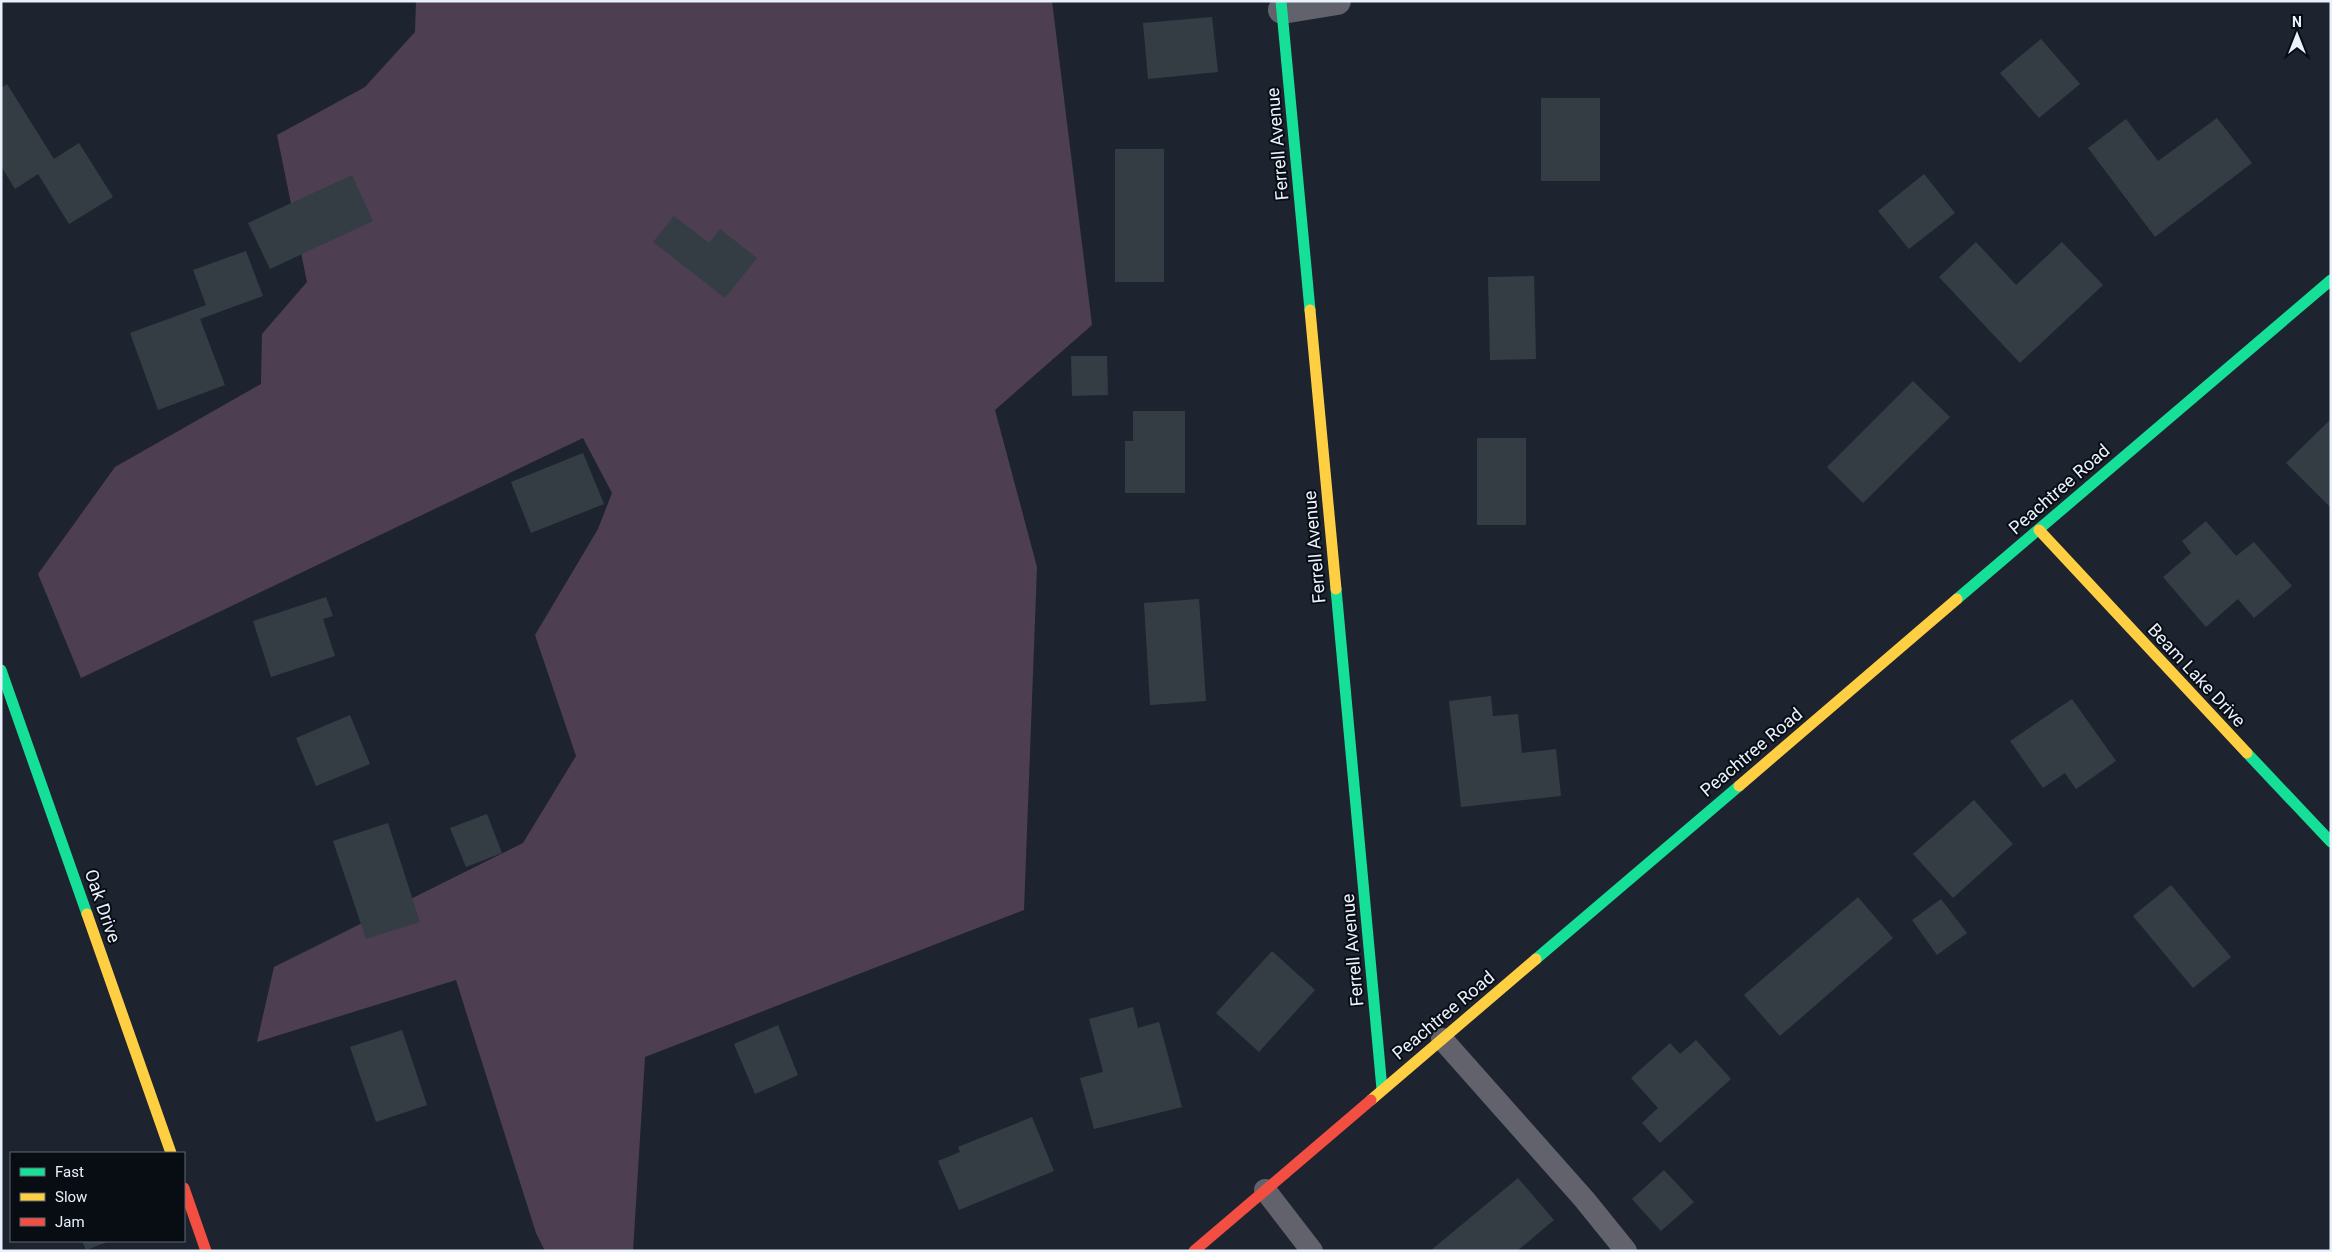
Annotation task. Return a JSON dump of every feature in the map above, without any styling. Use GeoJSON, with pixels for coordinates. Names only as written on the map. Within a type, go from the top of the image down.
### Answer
{"type":"FeatureCollection","features":[{"type":"Feature","properties":{"kind":"street"},"geometry":{"type":"LineString","coordinates":[[1282,5],[1337,1]]}},
{"type":"Feature","properties":{"kind":"street","name":"Ferrell Avenue"},"geometry":{"type":"LineString","coordinates":[[1282,5],[1382,1089]]}},
{"type":"Feature","properties":{"kind":"street","name":"Peachtree Road"},"geometry":{"type":"LineString","coordinates":[[1194,1251],[2331,280]]}},
{"type":"Feature","properties":{"kind":"street","name":"Beam Lake Drive"},"geometry":{"type":"LineString","coordinates":[[2039,530],[2085,582],[2331,842]]}},
{"type":"Feature","properties":{"kind":"street","name":"Oak Drive"},"geometry":{"type":"LineString","coordinates":[[1,670],[171,1152]]}},
{"type":"Feature","properties":{"kind":"street"},"geometry":{"type":"LineString","coordinates":[[185,1191],[206,1251]]}},
{"type":"Feature","properties":{"kind":"lane"},"geometry":{"type":"LineString","coordinates":[[1442,1039],[1584,1199],[1626,1251]]}},
{"type":"Feature","properties":{"kind":"lane"},"geometry":{"type":"LineString","coordinates":[[1265,1190],[1312,1251]]}},
{"type":"Feature","properties":{"kind":"shaded area"},"geometry":{"type":"Polygon","coordinates":[[[416,1],[1052,1],[1092,325],[995,410],[1037,567],[1024,910],[645,1057],[633,1251],[545,1251],[536,1233],[456,980],[257,1042],[274,967],[523,843],[576,756],[535,635],[598,529],[612,493],[583,438],[81,678],[38,574],[115,467],[261,384],[262,334],[307,282],[277,135],[365,87],[415,32],[416,1]]]}},
{"type":"Feature","properties":{"kind":"building"},"geometry":{"type":"Polygon","coordinates":[[[1212,17],[1218,72],[1148,79],[1143,23],[1212,17]]]}},
{"type":"Feature","properties":{"kind":"building"},"geometry":{"type":"Polygon","coordinates":[[[2041,39],[2080,84],[2039,118],[2000,73],[2041,39]]]}},
{"type":"Feature","properties":{"kind":"building"},"geometry":{"type":"Polygon","coordinates":[[[7,84],[54,159],[79,143],[113,197],[69,224],[38,174],[15,189],[1,166],[1,88],[7,84]]]}},
{"type":"Feature","properties":{"kind":"building"},"geometry":{"type":"Polygon","coordinates":[[[1541,98],[1600,98],[1600,181],[1541,181],[1541,98]]]}},
{"type":"Feature","properties":{"kind":"building"},"geometry":{"type":"Polygon","coordinates":[[[2217,118],[2252,163],[2155,237],[2088,148],[2126,119],[2158,161],[2217,118]]]}},
{"type":"Feature","properties":{"kind":"building"},"geometry":{"type":"Polygon","coordinates":[[[1115,149],[1164,149],[1164,282],[1115,282],[1115,149]]]}},
{"type":"Feature","properties":{"kind":"building"},"geometry":{"type":"Polygon","coordinates":[[[1924,174],[1955,213],[1909,249],[1878,211],[1924,174]]]}},
{"type":"Feature","properties":{"kind":"building"},"geometry":{"type":"Polygon","coordinates":[[[352,175],[373,221],[270,269],[248,223],[352,175]]]}},
{"type":"Feature","properties":{"kind":"building"},"geometry":{"type":"Polygon","coordinates":[[[674,216],[709,243],[720,229],[757,258],[725,298],[653,242],[674,216]]]}},
{"type":"Feature","properties":{"kind":"building"},"geometry":{"type":"Polygon","coordinates":[[[1976,242],[2016,285],[2062,242],[2103,285],[2020,363],[1939,277],[1976,242]]]}},
{"type":"Feature","properties":{"kind":"building"},"geometry":{"type":"Polygon","coordinates":[[[246,251],[263,296],[200,319],[225,385],[158,410],[130,333],[206,305],[193,270],[246,251]]]}},
{"type":"Feature","properties":{"kind":"building"},"geometry":{"type":"Polygon","coordinates":[[[1534,276],[1536,359],[1490,360],[1488,277],[1534,276]]]}},
{"type":"Feature","properties":{"kind":"building"},"geometry":{"type":"Polygon","coordinates":[[[1071,356],[1107,356],[1108,395],[1072,396],[1071,356]]]}},
{"type":"Feature","properties":{"kind":"building"},"geometry":{"type":"Polygon","coordinates":[[[1913,381],[1950,417],[1863,503],[1827,467],[1913,381]]]}},
{"type":"Feature","properties":{"kind":"building"},"geometry":{"type":"Polygon","coordinates":[[[1133,411],[1185,411],[1185,493],[1125,493],[1125,441],[1133,441],[1133,411]]]}},
{"type":"Feature","properties":{"kind":"building"},"geometry":{"type":"Polygon","coordinates":[[[2331,419],[2331,508],[2286,463],[2331,419]]]}},
{"type":"Feature","properties":{"kind":"building"},"geometry":{"type":"Polygon","coordinates":[[[1477,438],[1526,438],[1526,525],[1477,525],[1477,438]]]}},
{"type":"Feature","properties":{"kind":"building"},"geometry":{"type":"Polygon","coordinates":[[[583,453],[604,504],[531,533],[511,482],[583,453]]]}},
{"type":"Feature","properties":{"kind":"building"},"geometry":{"type":"Polygon","coordinates":[[[2206,521],[2236,556],[2254,542],[2292,586],[2254,618],[2238,599],[2206,627],[2163,577],[2191,553],[2182,541],[2206,521]]]}},
{"type":"Feature","properties":{"kind":"building"},"geometry":{"type":"Polygon","coordinates":[[[326,597],[333,616],[323,619],[335,656],[271,677],[253,621],[326,597]]]}},
{"type":"Feature","properties":{"kind":"building"},"geometry":{"type":"Polygon","coordinates":[[[1199,599],[1206,701],[1150,705],[1144,603],[1199,599]]]}},
{"type":"Feature","properties":{"kind":"building"},"geometry":{"type":"Polygon","coordinates":[[[1491,696],[1493,716],[1518,714],[1522,753],[1556,749],[1561,796],[1461,807],[1449,701],[1491,696]]]}},
{"type":"Feature","properties":{"kind":"building"},"geometry":{"type":"Polygon","coordinates":[[[2072,699],[2116,761],[2076,789],[2065,773],[2043,788],[2010,741],[2072,699]]]}},
{"type":"Feature","properties":{"kind":"building"},"geometry":{"type":"Polygon","coordinates":[[[350,715],[370,764],[316,786],[296,738],[350,715]]]}},
{"type":"Feature","properties":{"kind":"building"},"geometry":{"type":"Polygon","coordinates":[[[1974,800],[2013,844],[1953,898],[1913,854],[1974,800]]]}},
{"type":"Feature","properties":{"kind":"building"},"geometry":{"type":"Polygon","coordinates":[[[487,814],[502,853],[466,867],[450,828],[487,814]]]}},
{"type":"Feature","properties":{"kind":"building"},"geometry":{"type":"Polygon","coordinates":[[[388,823],[420,922],[366,939],[333,841],[388,823]]]}},
{"type":"Feature","properties":{"kind":"building"},"geometry":{"type":"Polygon","coordinates":[[[2171,885],[2231,957],[2193,988],[2133,916],[2171,885]]]}},
{"type":"Feature","properties":{"kind":"building"},"geometry":{"type":"Polygon","coordinates":[[[1858,897],[1893,938],[1780,1036],[1744,995],[1858,897]]]}},
{"type":"Feature","properties":{"kind":"building"},"geometry":{"type":"Polygon","coordinates":[[[1941,899],[1967,933],[1937,955],[1912,920],[1941,899]]]}},
{"type":"Feature","properties":{"kind":"building"},"geometry":{"type":"Polygon","coordinates":[[[1272,951],[1315,990],[1259,1052],[1216,1013],[1272,951]]]}},
{"type":"Feature","properties":{"kind":"building"},"geometry":{"type":"Polygon","coordinates":[[[1133,1007],[1138,1028],[1159,1022],[1182,1107],[1094,1129],[1080,1078],[1103,1072],[1089,1019],[1133,1007]]]}},
{"type":"Feature","properties":{"kind":"building"},"geometry":{"type":"Polygon","coordinates":[[[778,1025],[798,1075],[755,1094],[734,1044],[778,1025]]]}},
{"type":"Feature","properties":{"kind":"building"},"geometry":{"type":"Polygon","coordinates":[[[402,1030],[427,1105],[376,1122],[350,1047],[402,1030]]]}},
{"type":"Feature","properties":{"kind":"building"},"geometry":{"type":"Polygon","coordinates":[[[1696,1040],[1731,1079],[1660,1143],[1642,1123],[1658,1108],[1631,1078],[1670,1043],[1680,1054],[1696,1040]]]}},
{"type":"Feature","properties":{"kind":"building"},"geometry":{"type":"Polygon","coordinates":[[[1032,1117],[1054,1171],[959,1210],[938,1161],[960,1152],[958,1147],[1032,1117]]]}},
{"type":"Feature","properties":{"kind":"building"},"geometry":{"type":"Polygon","coordinates":[[[1664,1170],[1694,1202],[1661,1231],[1632,1199],[1664,1170]]]}},
{"type":"Feature","properties":{"kind":"building"},"geometry":{"type":"Polygon","coordinates":[[[1518,1178],[1554,1220],[1517,1251],[1430,1251],[1518,1178]]]}},
{"type":"Feature","properties":{"kind":"building"},"geometry":{"type":"Polygon","coordinates":[[[82,1242],[107,1242],[86,1250],[82,1242]]]}},
{"type":"Feature","properties":{"kind":"traffic: fast"},"geometry":{"type":"LineString","coordinates":[[1281,1],[1310,310]]}},
{"type":"Feature","properties":{"kind":"traffic: fast"},"geometry":{"type":"LineString","coordinates":[[1957,599],[2331,280]]}},
{"type":"Feature","properties":{"kind":"traffic: fast"},"geometry":{"type":"LineString","coordinates":[[1336,589],[1382,1089]]}},
{"type":"Feature","properties":{"kind":"traffic: fast"},"geometry":{"type":"LineString","coordinates":[[1,670],[87,914]]}},
{"type":"Feature","properties":{"kind":"traffic: fast"},"geometry":{"type":"LineString","coordinates":[[2247,753],[2331,842]]}},
{"type":"Feature","properties":{"kind":"traffic: fast"},"geometry":{"type":"LineString","coordinates":[[1536,959],[1739,786]]}},
{"type":"Feature","properties":{"kind":"traffic: slow"},"geometry":{"type":"LineString","coordinates":[[1310,310],[1336,589]]}},
{"type":"Feature","properties":{"kind":"traffic: slow"},"geometry":{"type":"LineString","coordinates":[[2039,530],[2247,753]]}},
{"type":"Feature","properties":{"kind":"traffic: slow"},"geometry":{"type":"LineString","coordinates":[[1739,786],[1957,599]]}},
{"type":"Feature","properties":{"kind":"traffic: slow"},"geometry":{"type":"LineString","coordinates":[[87,914],[171,1152]]}},
{"type":"Feature","properties":{"kind":"traffic: slow"},"geometry":{"type":"LineString","coordinates":[[1371,1100],[1536,959]]}},
{"type":"Feature","properties":{"kind":"traffic: jam"},"geometry":{"type":"LineString","coordinates":[[1194,1251],[1371,1100]]}},
{"type":"Feature","properties":{"kind":"traffic: jam"},"geometry":{"type":"LineString","coordinates":[[185,1191],[206,1251]]}}]}
